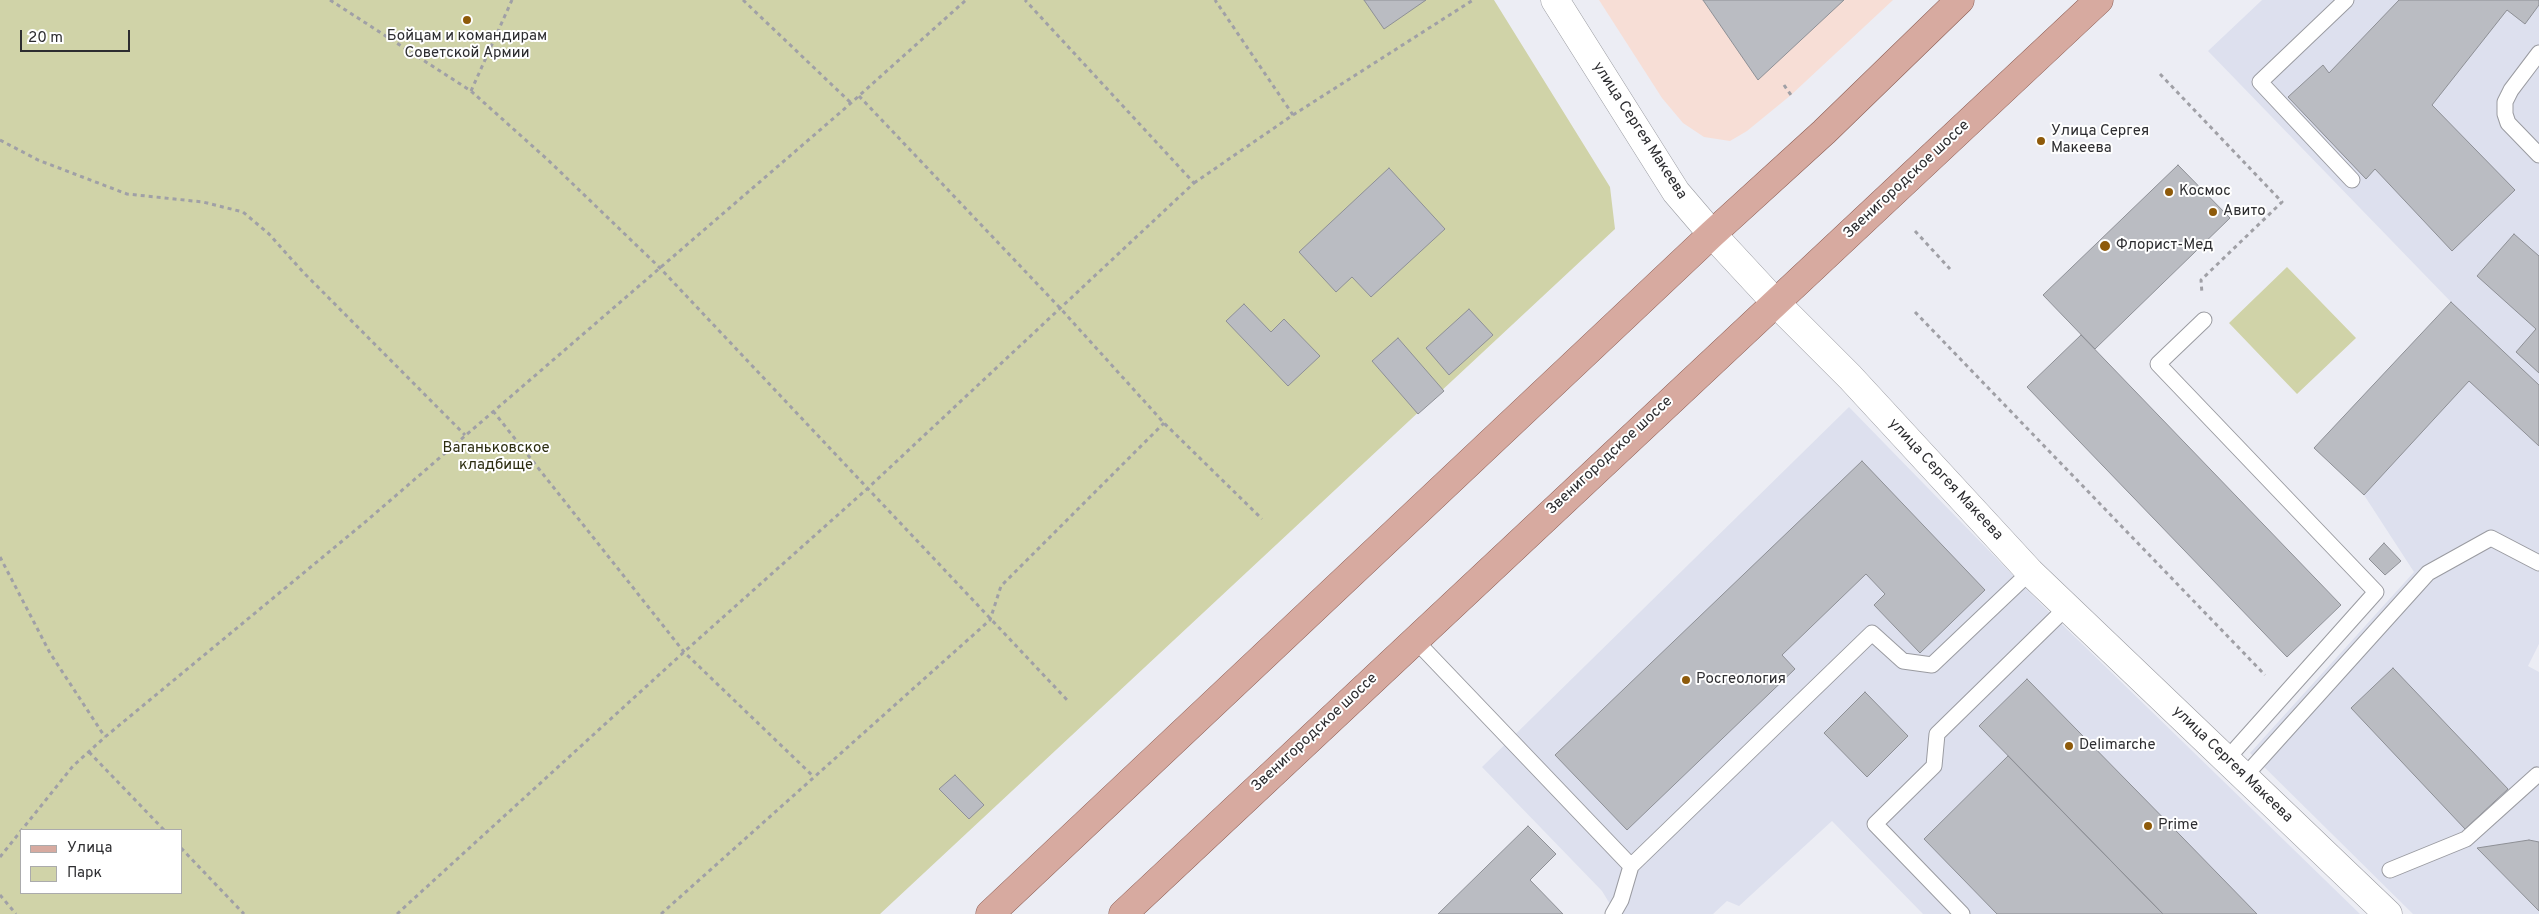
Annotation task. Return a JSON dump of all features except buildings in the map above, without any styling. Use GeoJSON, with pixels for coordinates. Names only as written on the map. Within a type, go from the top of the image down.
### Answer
{"type":"FeatureCollection","features":[{"type":"Feature","properties":{"kind":"main road"},"geometry":{"type":"LineString","coordinates":[[990,914],[1712,234],[1824,132],[1960,0]]}},
{"type":"Feature","properties":{"kind":"main road","name":"Звенигородское шоссе"},"geometry":{"type":"LineString","coordinates":[[1123,914],[2099,0]]}},
{"type":"Feature","properties":{"kind":"street","name":"улица Сергея Макеева"},"geometry":{"type":"LineString","coordinates":[[1555,0],[1662,171],[1712,234],[1775,302],[1850,377],[2030,572],[2388,914]]}},
{"type":"Feature","properties":{"kind":"lane"},"geometry":{"type":"LineString","coordinates":[[2346,0],[2260,82],[2352,180]]}},
{"type":"Feature","properties":{"kind":"lane"},"geometry":{"type":"LineString","coordinates":[[2539,53],[2511,90],[2505,102],[2505,114],[2508,123],[2539,155]]}},
{"type":"Feature","properties":{"kind":"lane"},"geometry":{"type":"LineString","coordinates":[[2204,320],[2158,364],[2376,592],[2285,695],[2235,768]]}},
{"type":"Feature","properties":{"kind":"lane"},"geometry":{"type":"LineString","coordinates":[[2235,768],[2428,573],[2491,538],[2539,563]]}},
{"type":"Feature","properties":{"kind":"lane"},"geometry":{"type":"LineString","coordinates":[[1613,914],[1621,900],[1631,866],[1872,633],[1902,661],[1932,665],[2030,572]]}},
{"type":"Feature","properties":{"kind":"lane"},"geometry":{"type":"LineString","coordinates":[[1962,914],[1875,824],[1934,766],[1937,734],[2067,607]]}},
{"type":"Feature","properties":{"kind":"lane"},"geometry":{"type":"LineString","coordinates":[[1415,640],[1631,866]]}},
{"type":"Feature","properties":{"kind":"lane"},"geometry":{"type":"LineString","coordinates":[[2390,870],[2466,839],[2538,774]]}},
{"type":"Feature","properties":{"kind":"path"},"geometry":{"type":"LineString","coordinates":[[330,0],[471,91],[548,160],[660,268],[1069,702]]}},
{"type":"Feature","properties":{"kind":"path"},"geometry":{"type":"LineString","coordinates":[[471,91],[512,0]]}},
{"type":"Feature","properties":{"kind":"path"},"geometry":{"type":"LineString","coordinates":[[743,0],[851,103]]}},
{"type":"Feature","properties":{"kind":"path"},"geometry":{"type":"LineString","coordinates":[[22,829],[73,766],[105,737],[364,523],[851,103],[966,0]]}},
{"type":"Feature","properties":{"kind":"path"},"geometry":{"type":"LineString","coordinates":[[1026,0],[1194,183]]}},
{"type":"Feature","properties":{"kind":"path"},"geometry":{"type":"LineString","coordinates":[[1215,0],[1293,115]]}},
{"type":"Feature","properties":{"kind":"path"},"geometry":{"type":"LineString","coordinates":[[397,914],[684,652],[868,488],[1194,183],[1293,115],[1472,0]]}},
{"type":"Feature","properties":{"kind":"path"},"geometry":{"type":"LineString","coordinates":[[2160,74],[2282,202],[2201,280],[2204,320]]}},
{"type":"Feature","properties":{"kind":"path"},"geometry":{"type":"LineString","coordinates":[[1784,85],[1791,95]]}},
{"type":"Feature","properties":{"kind":"path"},"geometry":{"type":"LineString","coordinates":[[859,96],[1060,308],[1164,423],[1262,519]]}},
{"type":"Feature","properties":{"kind":"path"},"geometry":{"type":"LineString","coordinates":[[0,140],[38,160],[127,194],[203,202],[243,212],[269,234],[303,272],[465,436]]}},
{"type":"Feature","properties":{"kind":"path"},"geometry":{"type":"LineString","coordinates":[[1914,231],[1950,269]]}},
{"type":"Feature","properties":{"kind":"path"},"geometry":{"type":"LineString","coordinates":[[1915,312],[2285,695]]}},
{"type":"Feature","properties":{"kind":"path"},"geometry":{"type":"LineString","coordinates":[[493,411],[684,652],[814,777]]}},
{"type":"Feature","properties":{"kind":"path"},"geometry":{"type":"LineString","coordinates":[[661,914],[990,620],[1001,586],[1164,423]]}},
{"type":"Feature","properties":{"kind":"path"},"geometry":{"type":"LineString","coordinates":[[0,557],[50,653],[105,737]]}},
{"type":"Feature","properties":{"kind":"path"},"geometry":{"type":"LineString","coordinates":[[89,752],[163,829]]}},
{"type":"Feature","properties":{"kind":"path"},"geometry":{"type":"LineString","coordinates":[[0,857],[20,832]]}},
{"type":"Feature","properties":{"kind":"path"},"geometry":{"type":"LineString","coordinates":[[182,849],[244,914]]}},
{"type":"Feature","properties":{"kind":"path"},"geometry":{"type":"LineString","coordinates":[[0,895],[16,914]]}},
{"type":"Feature","properties":{"kind":"shaded area"},"geometry":{"type":"Polygon","coordinates":[[[1599,0],[1893,0],[1791,95],[1747,131],[1730,141],[1704,137],[1683,123],[1662,98],[1599,0]]]}},
{"type":"Feature","properties":{"kind":"shaded area"},"geometry":{"type":"Polygon","coordinates":[[[2262,0],[2539,0],[2539,644],[2528,666],[2539,672],[2539,914],[2413,914],[2250,753],[2414,572],[2364,495],[2314,448],[2451,302],[2208,51],[2262,0]]]}},
{"type":"Feature","properties":{"kind":"shaded area"},"geometry":{"type":"Polygon","coordinates":[[[1849,407],[2041,604],[2360,914],[1923,914],[1832,821],[1739,906],[1727,901],[1713,914],[1616,914],[1602,891],[1482,767],[1849,407]]]}},
{"type":"Feature","properties":{"kind":"green space","name":"Ваганьковское кладбище"},"geometry":{"type":"Polygon","coordinates":[[[0,0],[1494,0],[1610,187],[1615,229],[880,914],[0,914],[0,0]]]}},
{"type":"Feature","properties":{"kind":"green space"},"geometry":{"type":"Polygon","coordinates":[[[2287,267],[2356,338],[2297,394],[2229,323],[2287,267]]]}},
{"type":"Feature","properties":{"kind":"place","name":"Бойцам и командирам Советской Армии"},"geometry":{"type":"Point","coordinates":[467,20]}},
{"type":"Feature","properties":{"kind":"place","name":"Улица Сергея Макеева"},"geometry":{"type":"Point","coordinates":[2041,141]}},
{"type":"Feature","properties":{"kind":"place","name":"Космос"},"geometry":{"type":"Point","coordinates":[2169,192]}},
{"type":"Feature","properties":{"kind":"place","name":"Авито"},"geometry":{"type":"Point","coordinates":[2213,212]}},
{"type":"Feature","properties":{"kind":"place","name":"Флорист-Мед"},"geometry":{"type":"Point","coordinates":[2105,246]}},
{"type":"Feature","properties":{"kind":"place","name":"Росгеология"},"geometry":{"type":"Point","coordinates":[1686,680]}},
{"type":"Feature","properties":{"kind":"place","name":"Delimarche"},"geometry":{"type":"Point","coordinates":[2069,746]}},
{"type":"Feature","properties":{"kind":"place","name":"Prime"},"geometry":{"type":"Point","coordinates":[2148,826]}}]}
